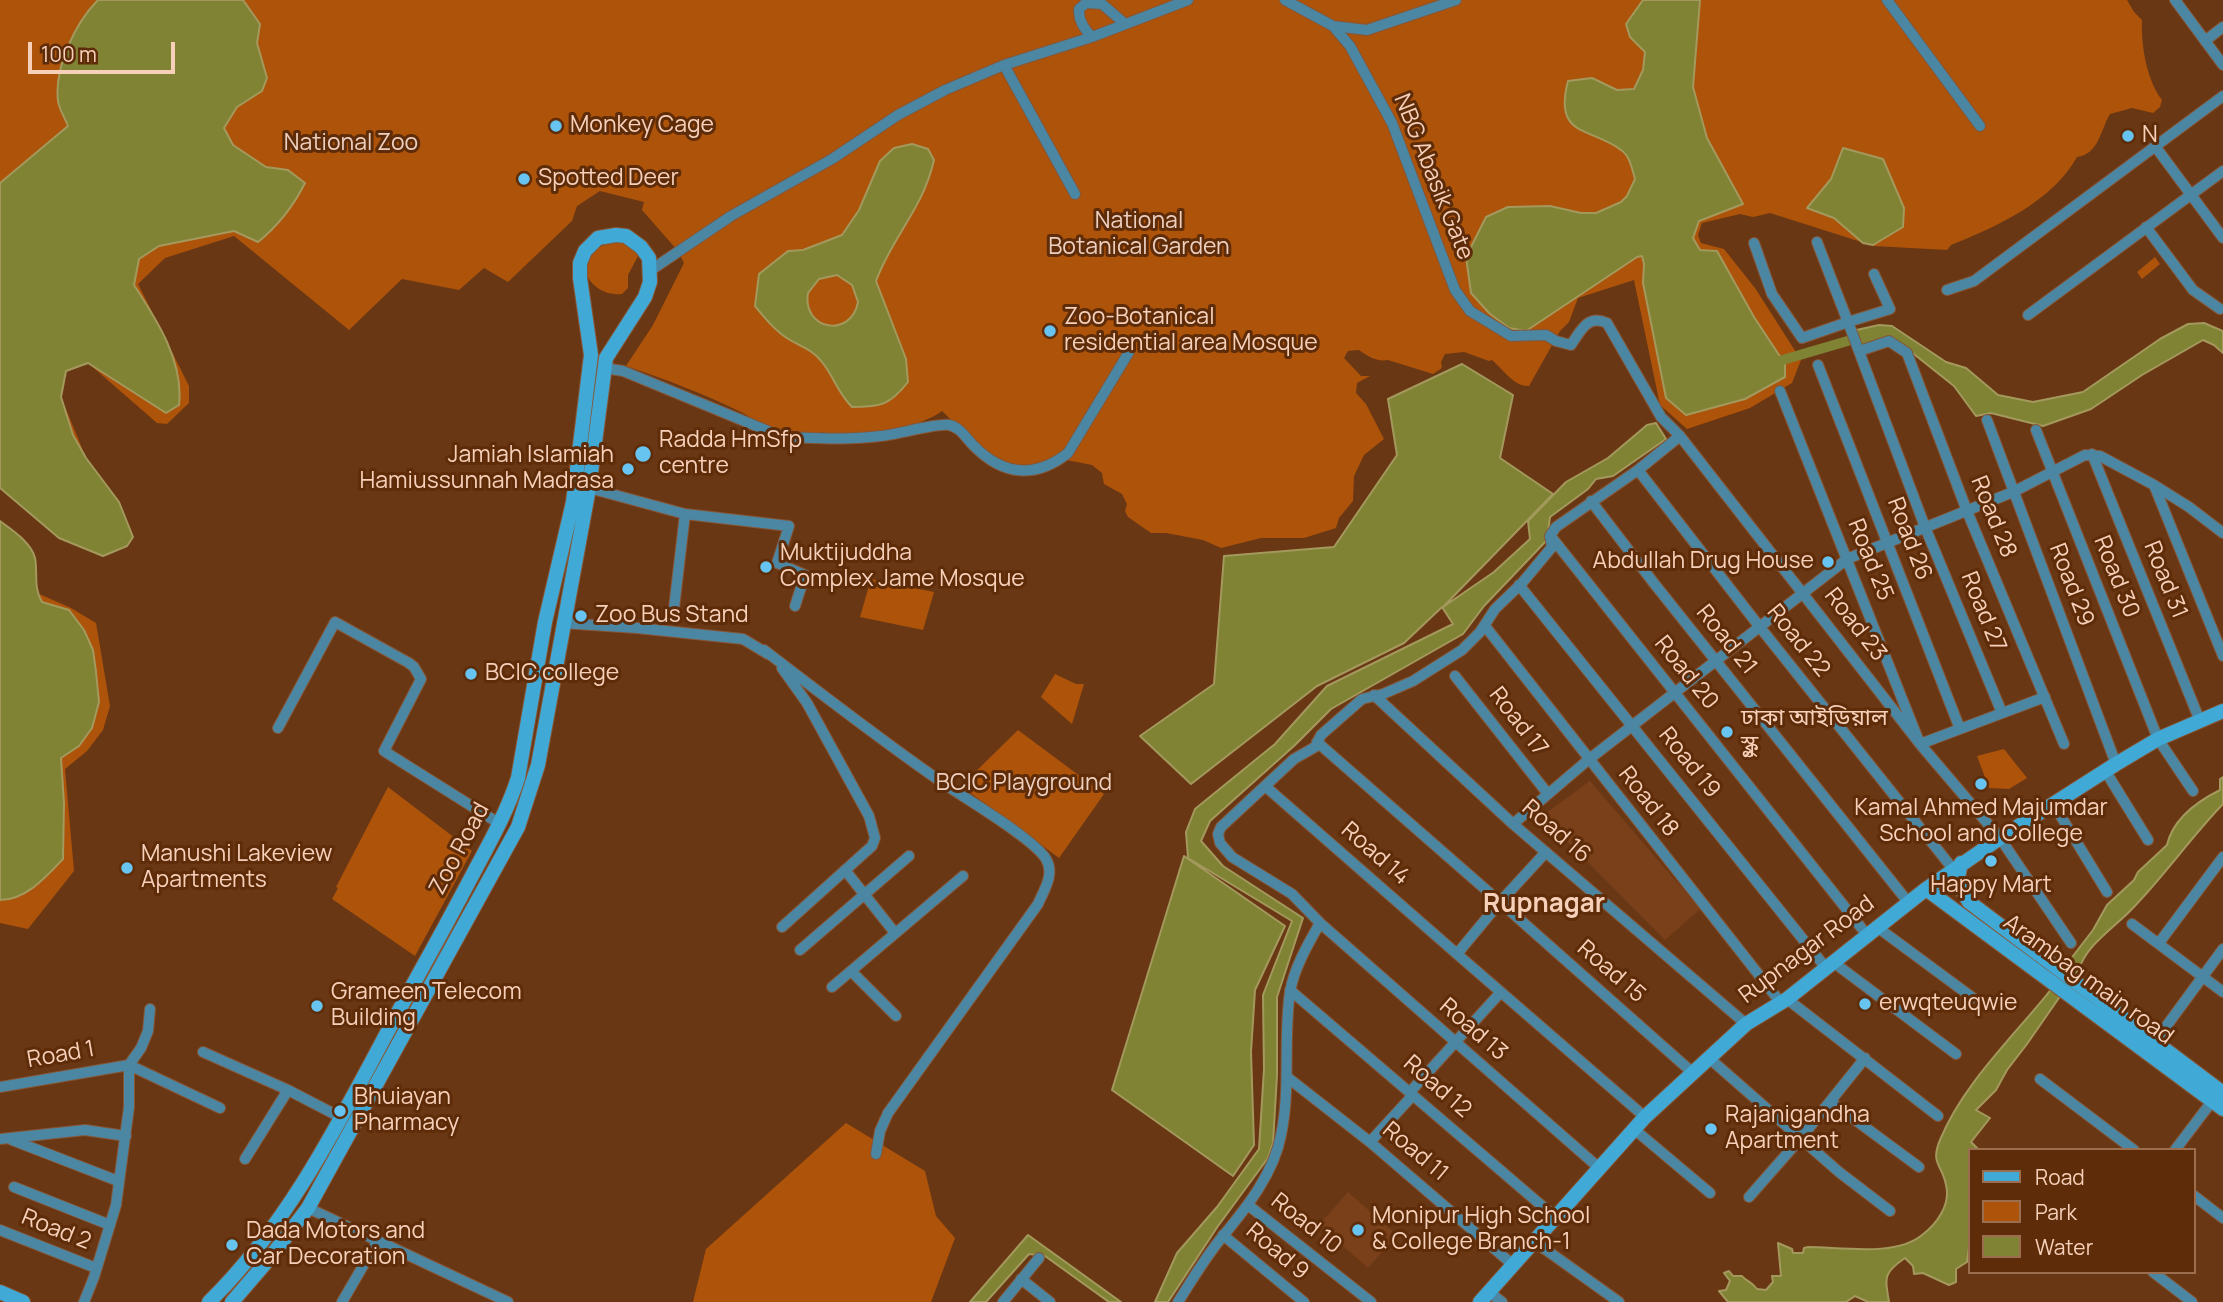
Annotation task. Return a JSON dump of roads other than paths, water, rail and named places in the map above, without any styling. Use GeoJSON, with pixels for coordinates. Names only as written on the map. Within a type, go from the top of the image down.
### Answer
{"type":"FeatureCollection","features":[{"type":"Feature","properties":{"kind":"main road","name":"Zoo Road"},"geometry":{"type":"LineString","coordinates":[[209,1302],[250,1258],[287,1206],[340,1117],[500,824],[518,778],[545,622],[573,502],[591,355],[580,263],[585,251],[598,238],[615,234],[626,236],[641,247],[649,258],[651,270],[645,297],[605,363],[589,488],[562,623],[538,765],[528,798],[514,832],[305,1212],[232,1302]]}},
{"type":"Feature","properties":{"kind":"main road"},"geometry":{"type":"LineString","coordinates":[[591,355],[605,363]]}},
{"type":"Feature","properties":{"kind":"main road"},"geometry":{"type":"LineString","coordinates":[[545,622],[562,623]]}},
{"type":"Feature","properties":{"kind":"main road","name":"Rupnagar Road"},"geometry":{"type":"LineString","coordinates":[[1485,1297],[1645,1117],[1746,1024],[1784,1001],[1957,866],[2158,740],[2223,711]]}},
{"type":"Feature","properties":{"kind":"main road"},"geometry":{"type":"LineString","coordinates":[[500,824],[514,832]]}},
{"type":"Feature","properties":{"kind":"main road","name":"Arambag main road"},"geometry":{"type":"LineString","coordinates":[[1957,866],[1957,882],[1969,902],[2057,977]]}},
{"type":"Feature","properties":{"kind":"main road","name":"Arambag main road"},"geometry":{"type":"LineString","coordinates":[[1926,889],[2057,977],[2220,1098]]}},
{"type":"Feature","properties":{"kind":"main road"},"geometry":{"type":"LineString","coordinates":[[287,1206],[305,1212]]}},
{"type":"Feature","properties":{"kind":"main road"},"geometry":{"type":"LineString","coordinates":[[0,1292],[23,1302]]}},
{"type":"Feature","properties":{"kind":"street"},"geometry":{"type":"LineString","coordinates":[[651,270],[731,216],[832,159],[898,115],[945,90],[1004,65],[1092,37],[1188,0]]}},
{"type":"Feature","properties":{"kind":"street","name":"NBG Abasik Gate"},"geometry":{"type":"LineString","coordinates":[[1285,0],[1333,26],[1350,46],[1392,123],[1451,281],[1470,311],[1511,336],[1546,335],[1556,341]]}},
{"type":"Feature","properties":{"kind":"street"},"geometry":{"type":"LineString","coordinates":[[1333,26],[1367,30],[1456,0]]}},
{"type":"Feature","properties":{"kind":"street"},"geometry":{"type":"LineString","coordinates":[[1887,0],[1980,126]]}},
{"type":"Feature","properties":{"kind":"street"},"geometry":{"type":"LineString","coordinates":[[2175,0],[2223,65]]}},
{"type":"Feature","properties":{"kind":"street"},"geometry":{"type":"LineString","coordinates":[[1092,37],[1078,16],[1079,9],[1086,3],[1102,4],[1124,23]]}},
{"type":"Feature","properties":{"kind":"street"},"geometry":{"type":"LineString","coordinates":[[2205,41],[2223,27]]}},
{"type":"Feature","properties":{"kind":"street"},"geometry":{"type":"LineString","coordinates":[[1004,65],[1075,194]]}},
{"type":"Feature","properties":{"kind":"street"},"geometry":{"type":"LineString","coordinates":[[1947,290],[1974,281],[2223,96]]}},
{"type":"Feature","properties":{"kind":"street"},"geometry":{"type":"LineString","coordinates":[[2155,146],[2223,238]]}},
{"type":"Feature","properties":{"kind":"street"},"geometry":{"type":"LineString","coordinates":[[2028,315],[2223,171]]}},
{"type":"Feature","properties":{"kind":"street"},"geometry":{"type":"LineString","coordinates":[[2146,227],[2193,290],[2220,309]]}},
{"type":"Feature","properties":{"kind":"street","name":"Road 27"},"geometry":{"type":"LineString","coordinates":[[1817,242],[1925,527],[2001,713]]}},
{"type":"Feature","properties":{"kind":"street"},"geometry":{"type":"LineString","coordinates":[[1754,243],[1772,294],[1802,338],[1890,309],[1874,274]]}},
{"type":"Feature","properties":{"kind":"street","name":"Road 23"},"geometry":{"type":"LineString","coordinates":[[1556,341],[1571,345],[1588,321],[1598,319],[1607,323],[1661,417],[1680,436],[1920,744],[2000,838],[2071,943]]}},
{"type":"Feature","properties":{"kind":"street","name":"Road 28"},"geometry":{"type":"LineString","coordinates":[[1858,351],[1889,341],[1908,353],[1967,511],[2064,744]]}},
{"type":"Feature","properties":{"kind":"street"},"geometry":{"type":"LineString","coordinates":[[605,363],[788,437],[879,437],[948,425],[961,430],[982,454],[994,462],[1021,472],[1029,472],[1055,464],[1068,453],[1129,352]]}},
{"type":"Feature","properties":{"kind":"street","name":"Road 26"},"geometry":{"type":"LineString","coordinates":[[1818,365],[1960,729]]}},
{"type":"Feature","properties":{"kind":"street","name":"Road 25"},"geometry":{"type":"LineString","coordinates":[[1780,391],[1920,744]]}},
{"type":"Feature","properties":{"kind":"street","name":"Road 29"},"geometry":{"type":"LineString","coordinates":[[1987,420],[2111,768],[2148,840]]}},
{"type":"Feature","properties":{"kind":"street","name":"Road 30"},"geometry":{"type":"LineString","coordinates":[[2036,430],[2158,740],[2193,791]]}},
{"type":"Feature","properties":{"kind":"street"},"geometry":{"type":"LineString","coordinates":[[1265,786],[1294,759],[1315,747],[1321,735],[1362,699],[1383,694],[1413,681],[1462,650],[1485,626],[1495,609],[1552,547],[1550,536],[1556,527],[1591,500],[1638,470],[1680,436]]}},
{"type":"Feature","properties":{"kind":"street","name":"Road 31"},"geometry":{"type":"LineString","coordinates":[[2092,454],[2200,721]]}},
{"type":"Feature","properties":{"kind":"street"},"geometry":{"type":"LineString","coordinates":[[1513,824],[1588,760],[1847,559],[2014,492],[2085,455],[2100,456],[2154,485],[2223,533]]}},
{"type":"Feature","properties":{"kind":"street","name":"Road 22"},"geometry":{"type":"LineString","coordinates":[[1638,470],[1759,626],[1957,866]]}},
{"type":"Feature","properties":{"kind":"street"},"geometry":{"type":"LineString","coordinates":[[2154,485],[2223,656]]}},
{"type":"Feature","properties":{"kind":"street"},"geometry":{"type":"LineString","coordinates":[[589,488],[685,514],[789,526],[777,563],[805,575],[795,606]]}},
{"type":"Feature","properties":{"kind":"street","name":"Road 21"},"geometry":{"type":"LineString","coordinates":[[1591,500],[1908,902]]}},
{"type":"Feature","properties":{"kind":"street"},"geometry":{"type":"LineString","coordinates":[[674,608],[685,514]]}},
{"type":"Feature","properties":{"kind":"street","name":"Road 20"},"geometry":{"type":"LineString","coordinates":[[1550,536],[1675,693],[1872,931]]}},
{"type":"Feature","properties":{"kind":"street","name":"Road 19"},"geometry":{"type":"LineString","coordinates":[[1519,585],[1829,965],[1956,1054]]}},
{"type":"Feature","properties":{"kind":"street"},"geometry":{"type":"LineString","coordinates":[[278,728],[335,622],[409,663],[421,678],[384,751],[500,824]]}},
{"type":"Feature","properties":{"kind":"street"},"geometry":{"type":"LineString","coordinates":[[562,623],[743,639],[764,650],[887,744],[1019,835],[1045,858],[1050,870],[1047,885],[1038,904],[888,1113],[880,1130],[876,1154]]}},
{"type":"Feature","properties":{"kind":"street","name":"Road 18"},"geometry":{"type":"LineString","coordinates":[[1485,626],[1588,760],[1784,1001],[1865,1058],[1938,1116]]}},
{"type":"Feature","properties":{"kind":"street"},"geometry":{"type":"LineString","coordinates":[[764,650],[785,672],[807,703],[874,827],[875,838],[872,846],[782,926]]}},
{"type":"Feature","properties":{"kind":"street","name":"Road 17"},"geometry":{"type":"LineString","coordinates":[[1455,676],[1548,794]]}},
{"type":"Feature","properties":{"kind":"street","name":"Road 16"},"geometry":{"type":"LineString","coordinates":[[1374,695],[1513,824],[1746,1024]]}},
{"type":"Feature","properties":{"kind":"street"},"geometry":{"type":"LineString","coordinates":[[1920,744],[2045,697]]}},
{"type":"Feature","properties":{"kind":"street","name":"Road 15"},"geometry":{"type":"LineString","coordinates":[[1317,742],[1693,1073]]}},
{"type":"Feature","properties":{"kind":"street","name":"Road 13"},"geometry":{"type":"LineString","coordinates":[[1265,786],[1218,834],[1220,843],[1232,857],[1292,894],[1320,923],[1598,1167]]}},
{"type":"Feature","properties":{"kind":"street","name":"Road 14"},"geometry":{"type":"LineString","coordinates":[[1265,786],[1501,992]]}},
{"type":"Feature","properties":{"kind":"street"},"geometry":{"type":"LineString","coordinates":[[2054,805],[2107,892]]}},
{"type":"Feature","properties":{"kind":"street"},"geometry":{"type":"LineString","coordinates":[[1457,954],[1546,852]]}},
{"type":"Feature","properties":{"kind":"street"},"geometry":{"type":"LineString","coordinates":[[800,950],[909,856]]}},
{"type":"Feature","properties":{"kind":"street"},"geometry":{"type":"LineString","coordinates":[[2159,943],[2223,857]]}},
{"type":"Feature","properties":{"kind":"street"},"geometry":{"type":"LineString","coordinates":[[845,870],[895,933]]}},
{"type":"Feature","properties":{"kind":"street"},"geometry":{"type":"LineString","coordinates":[[832,987],[962,876]]}},
{"type":"Feature","properties":{"kind":"street"},"geometry":{"type":"LineString","coordinates":[[1179,1302],[1223,1235],[1235,1224],[1248,1205],[1275,1157],[1281,1135],[1287,1077],[1290,990],[1320,923]]}},
{"type":"Feature","properties":{"kind":"street"},"geometry":{"type":"LineString","coordinates":[[2132,924],[2223,992]]}},
{"type":"Feature","properties":{"kind":"street"},"geometry":{"type":"LineString","coordinates":[[1872,931],[1973,998]]}},
{"type":"Feature","properties":{"kind":"street"},"geometry":{"type":"LineString","coordinates":[[2151,1046],[2223,948]]}},
{"type":"Feature","properties":{"kind":"street"},"geometry":{"type":"LineString","coordinates":[[851,971],[896,1016]]}},
{"type":"Feature","properties":{"kind":"street","name":"Road 12"},"geometry":{"type":"LineString","coordinates":[[1290,990],[1555,1217]]}},
{"type":"Feature","properties":{"kind":"street"},"geometry":{"type":"LineString","coordinates":[[1370,1142],[1501,992],[1645,1117]]}},
{"type":"Feature","properties":{"kind":"street"},"geometry":{"type":"LineString","coordinates":[[84,1302],[116,1205],[126,1136],[129,1065],[141,1048],[148,1031],[150,1009]]}},
{"type":"Feature","properties":{"kind":"street"},"geometry":{"type":"LineString","coordinates":[[203,1052],[288,1090],[340,1117]]}},
{"type":"Feature","properties":{"kind":"street"},"geometry":{"type":"LineString","coordinates":[[1709,1058],[1800,1139],[1890,1211]]}},
{"type":"Feature","properties":{"kind":"street"},"geometry":{"type":"LineString","coordinates":[[1749,1197],[1865,1058]]}},
{"type":"Feature","properties":{"kind":"street"},"geometry":{"type":"LineString","coordinates":[[129,1065],[220,1108]]}},
{"type":"Feature","properties":{"kind":"street","name":"Road 1"},"geometry":{"type":"LineString","coordinates":[[0,1087],[129,1065]]}},
{"type":"Feature","properties":{"kind":"street","name":"Road 11"},"geometry":{"type":"LineString","coordinates":[[1287,1077],[1370,1142],[1512,1264]]}},
{"type":"Feature","properties":{"kind":"street"},"geometry":{"type":"LineString","coordinates":[[2039,1079],[2131,1148]]}},
{"type":"Feature","properties":{"kind":"street"},"geometry":{"type":"LineString","coordinates":[[245,1158],[288,1090]]}},
{"type":"Feature","properties":{"kind":"street"},"geometry":{"type":"LineString","coordinates":[[2177,1148],[2220,1098]]}},
{"type":"Feature","properties":{"kind":"street"},"geometry":{"type":"LineString","coordinates":[[1831,1102],[1919,1167]]}},
{"type":"Feature","properties":{"kind":"street"},"geometry":{"type":"LineString","coordinates":[[1634,1129],[1710,1193]]}},
{"type":"Feature","properties":{"kind":"street"},"geometry":{"type":"LineString","coordinates":[[5,1139],[85,1130],[126,1136]]}},
{"type":"Feature","properties":{"kind":"street"},"geometry":{"type":"LineString","coordinates":[[5,1139],[118,1181]]}},
{"type":"Feature","properties":{"kind":"street"},"geometry":{"type":"LineString","coordinates":[[14,1187],[110,1225]]}},
{"type":"Feature","properties":{"kind":"street"},"geometry":{"type":"LineString","coordinates":[[2195,1197],[2223,1218]]}},
{"type":"Feature","properties":{"kind":"street","name":"Road 10"},"geometry":{"type":"LineString","coordinates":[[1248,1205],[1371,1302]]}},
{"type":"Feature","properties":{"kind":"street"},"geometry":{"type":"LineString","coordinates":[[305,1212],[377,1241],[508,1302]]}},
{"type":"Feature","properties":{"kind":"street","name":"Road 2"},"geometry":{"type":"LineString","coordinates":[[0,1230],[96,1268]]}},
{"type":"Feature","properties":{"kind":"street","name":"Road 9"},"geometry":{"type":"LineString","coordinates":[[1223,1235],[1304,1302]]}},
{"type":"Feature","properties":{"kind":"street"},"geometry":{"type":"LineString","coordinates":[[342,1302],[377,1241]]}},
{"type":"Feature","properties":{"kind":"street"},"geometry":{"type":"LineString","coordinates":[[1535,1242],[1619,1302]]}},
{"type":"Feature","properties":{"kind":"street"},"geometry":{"type":"LineString","coordinates":[[1003,1302],[1039,1258]]}},
{"type":"Feature","properties":{"kind":"street"},"geometry":{"type":"LineString","coordinates":[[2156,1274],[2192,1302]]}},
{"type":"Feature","properties":{"kind":"street"},"geometry":{"type":"LineString","coordinates":[[1021,1279],[1050,1302]]}},
{"type":"Feature","properties":{"kind":"street"},"geometry":{"type":"LineString","coordinates":[[1485,1297],[1502,1302]]}},
{"type":"Feature","properties":{"kind":"water"},"geometry":{"type":"Polygon","coordinates":[[[98,0],[243,0],[260,24],[257,43],[267,78],[262,91],[237,107],[224,128],[233,145],[266,167],[288,170],[305,183],[285,215],[258,242],[234,231],[159,246],[139,259],[134,285],[160,327],[173,357],[179,405],[166,413],[88,363],[66,371],[61,397],[73,435],[86,458],[119,502],[133,537],[127,546],[103,556],[59,538],[0,488],[0,183],[68,126],[58,101],[59,75],[74,33],[98,0]]]}},
{"type":"Feature","properties":{"kind":"water"},"geometry":{"type":"Polygon","coordinates":[[[1643,0],[1700,0],[1693,87],[1707,138],[1743,204],[1699,221],[1693,238],[1700,250],[1717,251],[1754,317],[1785,364],[1785,377],[1745,399],[1686,415],[1666,398],[1643,283],[1642,256],[1526,331],[1509,328],[1489,313],[1471,293],[1466,257],[1486,217],[1508,207],[1550,206],[1581,213],[1596,213],[1621,202],[1627,196],[1635,179],[1627,156],[1570,122],[1565,99],[1568,81],[1592,78],[1617,90],[1634,89],[1643,70],[1645,52],[1630,37],[1626,24],[1643,0]]]}},
{"type":"Feature","properties":{"kind":"water"},"geometry":{"type":"Polygon","coordinates":[[[912,144],[928,149],[934,160],[923,193],[890,250],[876,281],[906,359],[908,382],[896,396],[884,403],[852,407],[819,358],[780,333],[755,306],[759,274],[788,251],[803,250],[842,235],[859,210],[880,161],[894,148],[912,144]],[[837,275],[819,279],[808,293],[808,306],[812,315],[819,322],[828,325],[838,325],[846,321],[854,314],[858,302],[852,285],[837,275]]]}},
{"type":"Feature","properties":{"kind":"water"},"geometry":{"type":"Polygon","coordinates":[[[1843,148],[1883,159],[1904,208],[1903,227],[1873,245],[1863,243],[1834,218],[1807,208],[1831,179],[1843,148]]]}},
{"type":"Feature","properties":{"kind":"water"},"geometry":{"type":"Polygon","coordinates":[[[2204,323],[2223,331],[2223,353],[2203,340],[2142,375],[2091,409],[2043,426],[1991,413],[1976,416],[1954,386],[1895,339],[1858,348],[1852,331],[1879,325],[1892,326],[1946,362],[1966,368],[1998,395],[2033,402],[2083,392],[2160,339],[2188,324],[2204,323]]]}},
{"type":"Feature","properties":{"kind":"water"},"geometry":{"type":"Polygon","coordinates":[[[1462,364],[1513,395],[1500,458],[1553,494],[1443,607],[1494,572],[1530,539],[1528,521],[1566,482],[1608,458],[1647,425],[1656,423],[1666,439],[1613,476],[1596,479],[1588,489],[1550,517],[1547,540],[1484,606],[1463,634],[1331,709],[1210,821],[1201,841],[1223,866],[1303,918],[1277,997],[1277,1075],[1273,1143],[1268,1158],[1218,1226],[1168,1302],[1155,1302],[1177,1253],[1217,1207],[1259,1149],[1264,1069],[1263,995],[1292,921],[1188,858],[1186,832],[1195,809],[1275,744],[1327,686],[1453,624],[1442,607],[1404,643],[1317,686],[1191,784],[1140,736],[1214,684],[1224,556],[1334,547],[1397,455],[1388,399],[1462,364]]]}},
{"type":"Feature","properties":{"kind":"water"},"geometry":{"type":"Polygon","coordinates":[[[0,521],[33,552],[42,602],[69,610],[84,630],[93,650],[99,702],[92,728],[79,746],[61,758],[64,803],[63,859],[27,892],[0,900],[0,521]]]}},
{"type":"Feature","properties":{"kind":"water"},"geometry":{"type":"Polygon","coordinates":[[[2223,777],[2223,804],[2141,899],[2088,952],[1996,1090],[1976,1110],[1990,1118],[1971,1142],[1977,1148],[1968,1148],[1968,1254],[1967,1262],[1956,1269],[1956,1282],[1949,1285],[1923,1273],[1914,1274],[1913,1266],[1905,1258],[1887,1276],[1889,1302],[1868,1302],[1855,1296],[1846,1302],[1728,1302],[1719,1291],[1726,1290],[1730,1281],[1724,1273],[1729,1271],[1733,1276],[1742,1276],[1757,1289],[1766,1290],[1773,1282],[1772,1276],[1781,1276],[1778,1243],[1792,1249],[1793,1253],[1803,1253],[1804,1248],[1808,1247],[1883,1248],[1911,1242],[1933,1225],[1945,1206],[1947,1192],[1936,1159],[1937,1148],[1966,1092],[2057,983],[2107,905],[2167,845],[2181,819],[2203,800],[2220,790],[2220,779],[2223,777]]]}},
{"type":"Feature","properties":{"kind":"water"},"geometry":{"type":"Polygon","coordinates":[[[1184,856],[1285,926],[1255,990],[1251,1052],[1254,1145],[1233,1176],[1112,1090],[1184,856]]]}},
{"type":"Feature","properties":{"kind":"water"},"geometry":{"type":"Polygon","coordinates":[[[1028,1235],[1121,1302],[1109,1302],[1045,1256],[1029,1254],[986,1302],[970,1302],[1028,1235]]]}},
{"type":"Feature","properties":{"kind":"waterway"},"geometry":{"type":"LineString","coordinates":[[1769,364],[1861,337]]}},
{"type":"Feature","properties":{"kind":"place","name":"Monkey Cage"},"geometry":{"type":"Point","coordinates":[556,126]}},
{"type":"Feature","properties":{"kind":"place","name":"N"},"geometry":{"type":"Point","coordinates":[2128,136]}},
{"type":"Feature","properties":{"kind":"place","name":"Spotted Deer"},"geometry":{"type":"Point","coordinates":[524,179]}},
{"type":"Feature","properties":{"kind":"place","name":"Zoo-Botanical residential area Mosque"},"geometry":{"type":"Point","coordinates":[1050,331]}},
{"type":"Feature","properties":{"kind":"place","name":"Radda HmSfp centre"},"geometry":{"type":"Point","coordinates":[643,454]}},
{"type":"Feature","properties":{"kind":"place","name":"Jamiah Islamiah Hamiussunnah Madrasa"},"geometry":{"type":"Point","coordinates":[628,469]}},
{"type":"Feature","properties":{"kind":"place","name":"Abdullah Drug House"},"geometry":{"type":"Point","coordinates":[1828,562]}},
{"type":"Feature","properties":{"kind":"place","name":"Muktijuddha Complex Jame Mosque"},"geometry":{"type":"Point","coordinates":[766,567]}},
{"type":"Feature","properties":{"kind":"place","name":"Zoo Bus Stand"},"geometry":{"type":"Point","coordinates":[581,616]}},
{"type":"Feature","properties":{"kind":"place","name":"BCIC college"},"geometry":{"type":"Point","coordinates":[471,674]}},
{"type":"Feature","properties":{"kind":"place","name":"ঢাকা আইডিয়াল স্কুল"},"geometry":{"type":"Point","coordinates":[1727,732]}},
{"type":"Feature","properties":{"kind":"place","name":"Kamal Ahmed Majumdar School and College"},"geometry":{"type":"Point","coordinates":[1981,784]}},
{"type":"Feature","properties":{"kind":"place","name":"Happy Mart"},"geometry":{"type":"Point","coordinates":[1991,861]}},
{"type":"Feature","properties":{"kind":"place","name":"Manushi Lakeview Apartments"},"geometry":{"type":"Point","coordinates":[127,868]}},
{"type":"Feature","properties":{"kind":"place","name":"erwqteuqwie"},"geometry":{"type":"Point","coordinates":[1865,1004]}},
{"type":"Feature","properties":{"kind":"place","name":"Grameen Telecom Building"},"geometry":{"type":"Point","coordinates":[317,1006]}},
{"type":"Feature","properties":{"kind":"place","name":"Bhuiayan Pharmacy"},"geometry":{"type":"Point","coordinates":[340,1111]}},
{"type":"Feature","properties":{"kind":"place","name":"Rajanigandha Apartment"},"geometry":{"type":"Point","coordinates":[1711,1129]}},
{"type":"Feature","properties":{"kind":"place","name":"Monipur High School & College Branch-1"},"geometry":{"type":"Point","coordinates":[1358,1230]}},
{"type":"Feature","properties":{"kind":"place","name":"Dada Motors and Car Decoration"},"geometry":{"type":"Point","coordinates":[232,1245]}},
{"type":"Feature","properties":{"kind":"district","name":"Rupnagar"},"geometry":{"type":"Point","coordinates":[1544,905]}},
{"type":"Feature","properties":{"kind":"park label","name":"National Zoo"},"geometry":{"type":"Point","coordinates":[351,144]}},
{"type":"Feature","properties":{"kind":"park label","name":"National Botanical Garden"},"geometry":{"type":"Point","coordinates":[1139,235]}},
{"type":"Feature","properties":{"kind":"park label","name":"BCIC Playground"},"geometry":{"type":"Point","coordinates":[1024,784]}}]}
